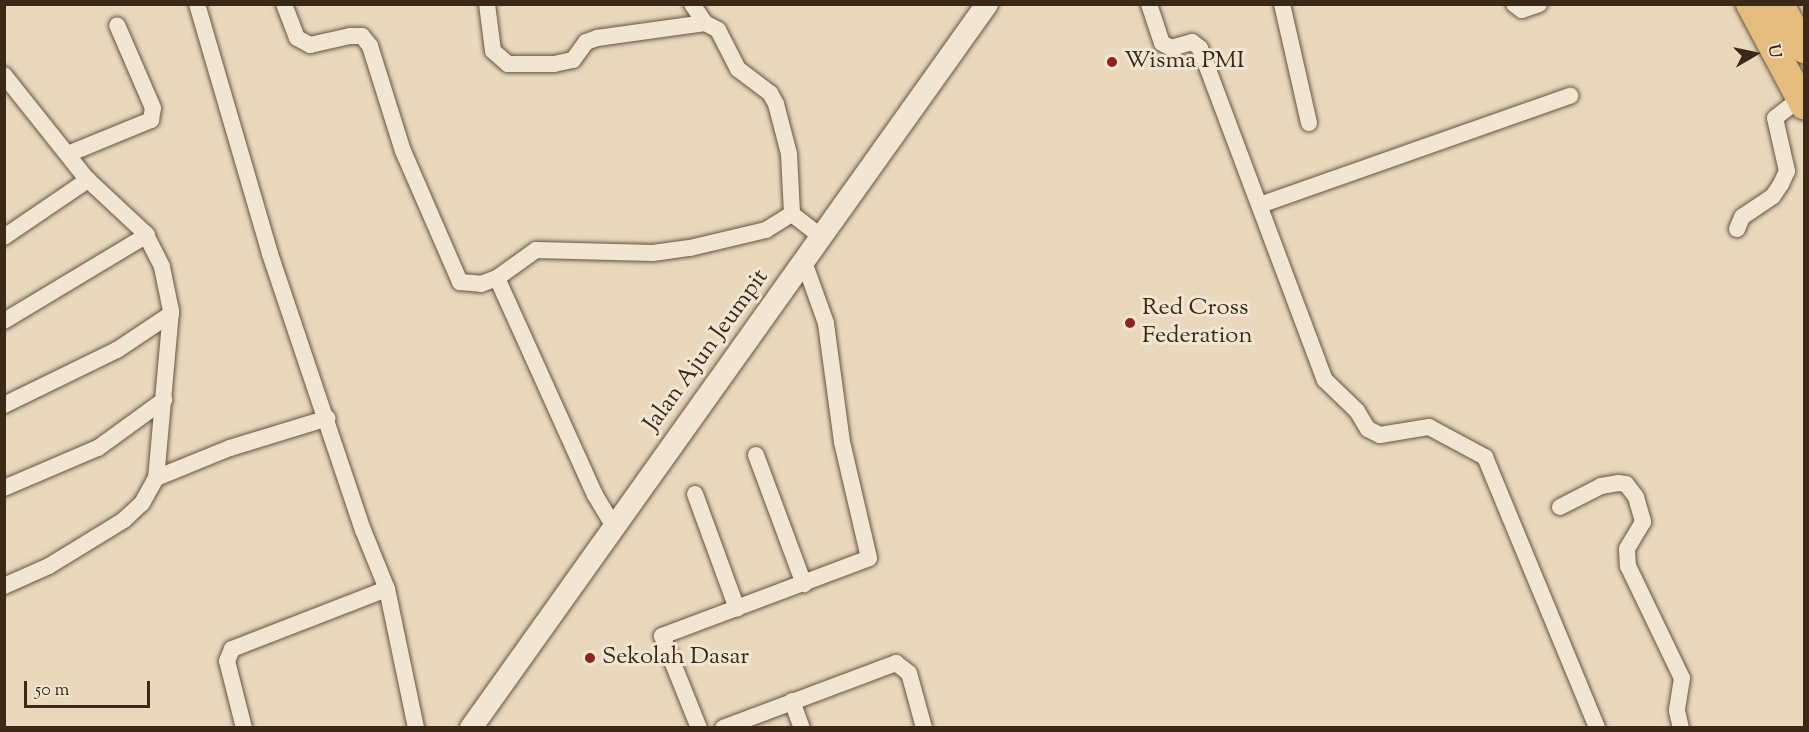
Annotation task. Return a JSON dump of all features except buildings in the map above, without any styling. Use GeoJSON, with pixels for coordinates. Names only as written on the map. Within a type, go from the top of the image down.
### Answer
{"type":"FeatureCollection","features":[{"type":"Feature","properties":{"kind":"highway"},"geometry":{"type":"LineString","coordinates":[[1750,4],[1803,102]]}},
{"type":"Feature","properties":{"kind":"highway"},"geometry":{"type":"LineString","coordinates":[[1780,4],[1804,49]]}},
{"type":"Feature","properties":{"kind":"street"},"geometry":{"type":"LineString","coordinates":[[197,4],[270,254],[328,418],[363,530],[387,589],[416,728]]}},
{"type":"Feature","properties":{"kind":"street"},"geometry":{"type":"LineString","coordinates":[[284,4],[297,39],[310,45],[350,36],[362,36],[370,46],[403,151],[460,282],[481,284],[497,278],[536,250],[653,252],[690,248],[766,230],[792,214]]}},
{"type":"Feature","properties":{"kind":"street"},"geometry":{"type":"LineString","coordinates":[[487,4],[493,51],[508,64],[554,64],[573,60],[586,42],[597,38],[705,23]]}},
{"type":"Feature","properties":{"kind":"street"},"geometry":{"type":"LineString","coordinates":[[692,4],[705,23],[718,30],[728,56],[738,69],[770,93],[776,104],[789,154],[792,214],[821,237]]}},
{"type":"Feature","properties":{"kind":"street","name":"Jalan Ajun Jeumpit"},"geometry":{"type":"LineString","coordinates":[[471,728],[987,4]]}},
{"type":"Feature","properties":{"kind":"street"},"geometry":{"type":"LineString","coordinates":[[1149,4],[1162,43],[1171,48],[1192,42],[1200,48],[1325,380],[1357,411],[1368,429],[1380,435],[1429,427],[1485,457],[1597,728]]}},
{"type":"Feature","properties":{"kind":"street"},"geometry":{"type":"LineString","coordinates":[[1282,4],[1309,123]]}},
{"type":"Feature","properties":{"kind":"street"},"geometry":{"type":"LineString","coordinates":[[1514,4],[1522,10],[1539,4]]}},
{"type":"Feature","properties":{"kind":"street"},"geometry":{"type":"LineString","coordinates":[[68,154],[151,120],[153,108],[117,25]]}},
{"type":"Feature","properties":{"kind":"street"},"geometry":{"type":"LineString","coordinates":[[4,75],[88,180],[147,235],[162,267],[171,314],[156,478],[141,502],[124,520],[49,566],[4,586]]}},
{"type":"Feature","properties":{"kind":"street"},"geometry":{"type":"LineString","coordinates":[[1260,205],[1570,96]]}},
{"type":"Feature","properties":{"kind":"street"},"geometry":{"type":"LineString","coordinates":[[1737,229],[1742,217],[1773,196],[1781,184],[1786,171],[1775,118],[1803,102]]}},
{"type":"Feature","properties":{"kind":"street"},"geometry":{"type":"LineString","coordinates":[[4,237],[88,180]]}},
{"type":"Feature","properties":{"kind":"street"},"geometry":{"type":"LineString","coordinates":[[4,321],[147,235]]}},
{"type":"Feature","properties":{"kind":"street"},"geometry":{"type":"LineString","coordinates":[[699,728],[662,636],[869,558],[842,442],[826,323],[804,262]]}},
{"type":"Feature","properties":{"kind":"street"},"geometry":{"type":"LineString","coordinates":[[497,278],[595,495],[614,527]]}},
{"type":"Feature","properties":{"kind":"street"},"geometry":{"type":"LineString","coordinates":[[4,405],[75,373],[171,314]]}},
{"type":"Feature","properties":{"kind":"street"},"geometry":{"type":"LineString","coordinates":[[4,488],[98,448],[164,400]]}},
{"type":"Feature","properties":{"kind":"street"},"geometry":{"type":"LineString","coordinates":[[156,478],[241,444],[328,418]]}},
{"type":"Feature","properties":{"kind":"street"},"geometry":{"type":"LineString","coordinates":[[756,455],[804,584]]}},
{"type":"Feature","properties":{"kind":"street"},"geometry":{"type":"LineString","coordinates":[[1560,507],[1602,486],[1618,483],[1626,484],[1636,497],[1643,522],[1628,549],[1629,566],[1682,678],[1677,711],[1681,728]]}},
{"type":"Feature","properties":{"kind":"street"},"geometry":{"type":"LineString","coordinates":[[695,494],[737,609]]}},
{"type":"Feature","properties":{"kind":"street"},"geometry":{"type":"LineString","coordinates":[[244,728],[227,661],[232,649],[387,589]]}},
{"type":"Feature","properties":{"kind":"street"},"geometry":{"type":"LineString","coordinates":[[723,728],[897,663],[909,673],[924,728]]}},
{"type":"Feature","properties":{"kind":"street"},"geometry":{"type":"LineString","coordinates":[[792,701],[802,728]]}},
{"type":"Feature","properties":{"kind":"place","name":"Wisma PMI"},"geometry":{"type":"Point","coordinates":[1112,62]}},
{"type":"Feature","properties":{"kind":"place","name":"Red Cross Federation"},"geometry":{"type":"Point","coordinates":[1130,323]}},
{"type":"Feature","properties":{"kind":"place","name":"Sekolah Dasar"},"geometry":{"type":"Point","coordinates":[590,658]}}]}
